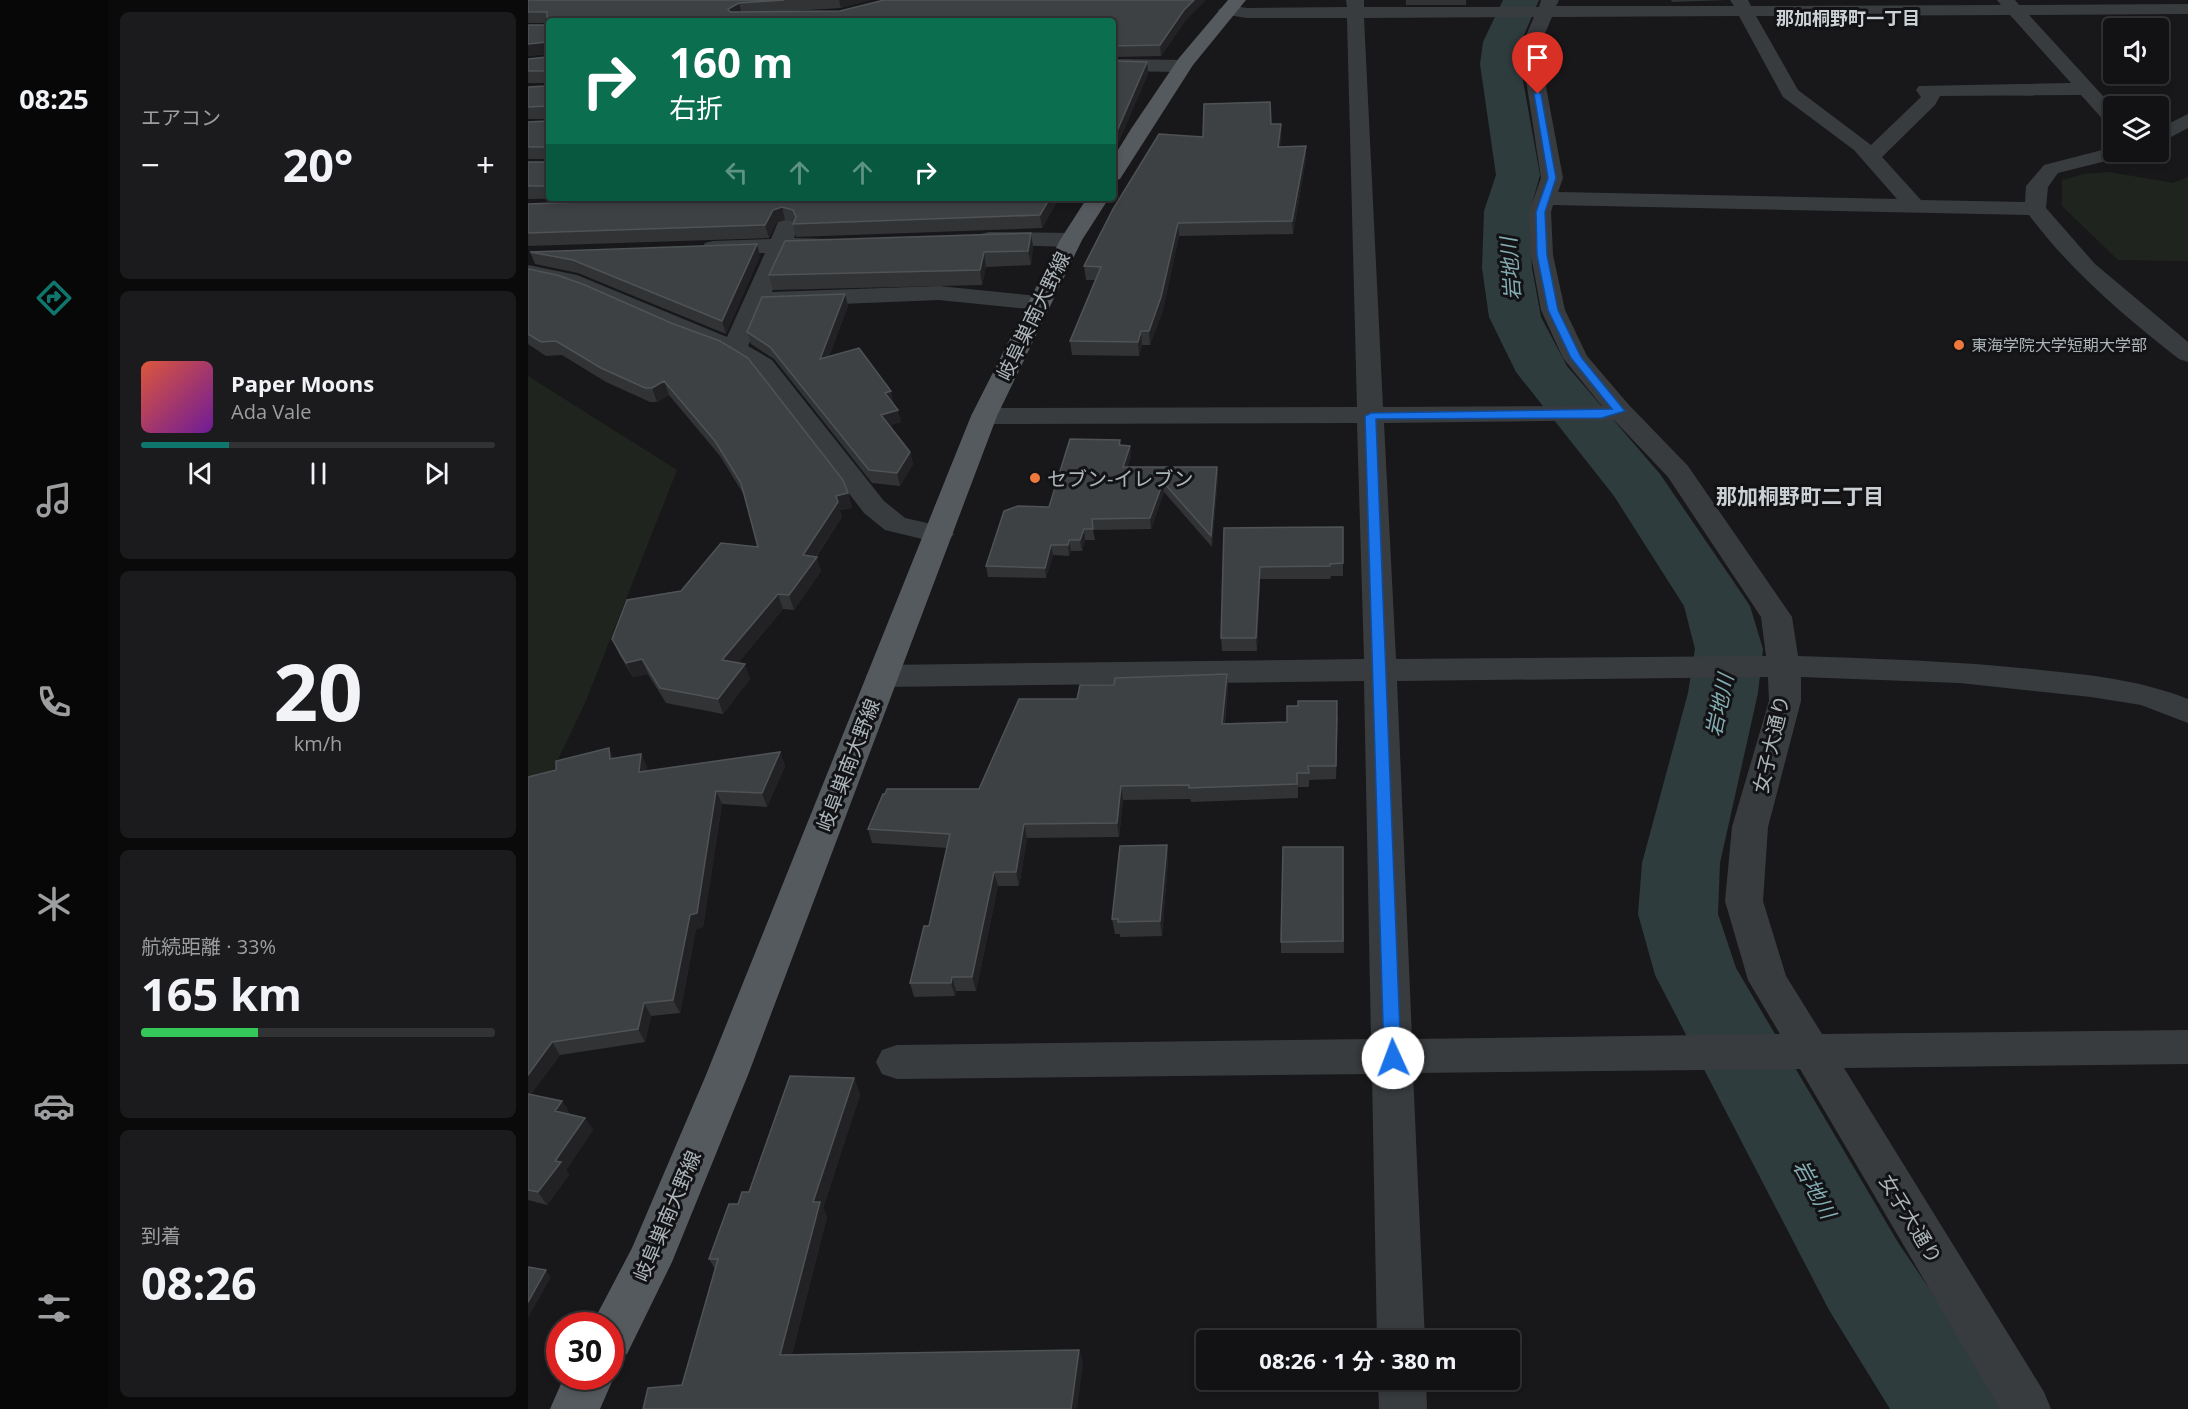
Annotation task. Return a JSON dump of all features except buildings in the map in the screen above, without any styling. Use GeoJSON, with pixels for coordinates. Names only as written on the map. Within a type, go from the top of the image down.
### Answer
{"type":"FeatureCollection","features":[{"type":"Feature","properties":{"kind":"main road"},"geometry":{"type":"LineString","coordinates":[[1116,169],[1183,66],[1232,5]]}},
{"type":"Feature","properties":{"kind":"main road","name":"岐阜巣南大野線"},"geometry":{"type":"LineString","coordinates":[[623,1312],[649,1262],[727,1075],[984,416],[1038,303],[1071,240],[1096,201]]}},
{"type":"Feature","properties":{"kind":"main road"},"geometry":{"type":"LineString","coordinates":[[574,1409],[584,1390]]}},
{"type":"Feature","properties":{"kind":"street"},"geometry":{"type":"LineString","coordinates":[[1232,5],[1247,13],[1355,6],[1499,12],[1544,8],[1742,6],[2011,5],[2188,9]]}},
{"type":"Feature","properties":{"kind":"street"},"geometry":{"type":"LineString","coordinates":[[2011,5],[2103,108]]}},
{"type":"Feature","properties":{"kind":"street"},"geometry":{"type":"LineString","coordinates":[[1355,6],[1380,670],[1401,1330]]}},
{"type":"Feature","properties":{"kind":"street"},"geometry":{"type":"LineString","coordinates":[[1742,6],[1790,93],[1861,146],[1914,204]]}},
{"type":"Feature","properties":{"kind":"street","name":"女子大通り"},"geometry":{"type":"LineString","coordinates":[[1544,8],[1534,38],[1532,60],[1552,178],[1543,198],[1540,212],[1542,255],[1553,310],[1576,358],[1611,413],[1678,472],[1776,617],[1773,666],[1785,701],[1750,827],[1744,901],[1768,980],[1795,1052],[2027,1409]]}},
{"type":"Feature","properties":{"kind":"street"},"geometry":{"type":"LineString","coordinates":[[1116,65],[1183,66]]}},
{"type":"Feature","properties":{"kind":"street"},"geometry":{"type":"LineString","coordinates":[[1871,157],[1928,101],[1931,97],[1926,90],[2084,88]]}},
{"type":"Feature","properties":{"kind":"street"},"geometry":{"type":"LineString","coordinates":[[2169,131],[2188,120]]}},
{"type":"Feature","properties":{"kind":"street"},"geometry":{"type":"LineString","coordinates":[[2103,156],[2051,169],[2037,186],[2035,209],[2062,246],[2132,311],[2188,354]]}},
{"type":"Feature","properties":{"kind":"street"},"geometry":{"type":"LineString","coordinates":[[1543,198],[1914,204],[2035,209]]}},
{"type":"Feature","properties":{"kind":"street"},"geometry":{"type":"LineString","coordinates":[[734,348],[757,300],[798,201]]}},
{"type":"Feature","properties":{"kind":"street"},"geometry":{"type":"LineString","coordinates":[[965,240],[1034,238],[1071,240]]}},
{"type":"Feature","properties":{"kind":"street"},"geometry":{"type":"LineString","coordinates":[[696,249],[849,244]]}},
{"type":"Feature","properties":{"kind":"street"},"geometry":{"type":"LineString","coordinates":[[528,255],[552,254]]}},
{"type":"Feature","properties":{"kind":"street"},"geometry":{"type":"LineString","coordinates":[[528,272],[569,280],[589,287],[684,330],[734,348],[763,365],[874,507],[896,524],[939,534]]}},
{"type":"Feature","properties":{"kind":"street"},"geometry":{"type":"LineString","coordinates":[[757,300],[939,293],[1038,303]]}},
{"type":"Feature","properties":{"kind":"street"},"geometry":{"type":"LineString","coordinates":[[984,416],[1371,416],[1611,413]]}},
{"type":"Feature","properties":{"kind":"street"},"geometry":{"type":"LineString","coordinates":[[882,676],[1773,666],[1960,672],[2091,686],[2147,695],[2188,712]]}},
{"type":"Feature","properties":{"kind":"street"},"geometry":{"type":"LineString","coordinates":[[897,1062],[2188,1047]]}},
{"type":"Feature","properties":{"kind":"street"},"geometry":{"type":"LineString","coordinates":[[1402,1390],[1403,1409]]}},
{"type":"Feature","properties":{"kind":"shaded area"},"geometry":{"type":"Polygon","coordinates":[[[2109,172],[2173,183],[2188,177],[2188,261],[2118,260],[2062,206],[2062,180],[2084,174],[2109,172]]]}},
{"type":"Feature","properties":{"kind":"shaded area"},"geometry":{"type":"Polygon","coordinates":[[[528,376],[677,470],[585,703],[541,795],[528,799],[528,376]]]}},
{"type":"Feature","properties":{"kind":"waterway","name":"岩地川"},"geometry":{"type":"LineString","coordinates":[[1521,0],[1502,42],[1500,64],[1518,175],[1507,211],[1507,268],[1515,317],[1543,372],[1639,487],[1717,606],[1729,649],[1723,693],[1681,863],[1678,914],[1697,975],[1864,1277],[1949,1409]]}},
{"type":"Feature","properties":{"kind":"place","name":"東海学院大学短期大学部"},"geometry":{"type":"Point","coordinates":[1959,345]}},
{"type":"Feature","properties":{"kind":"place","name":"セブン-イレブン"},"geometry":{"type":"Point","coordinates":[1035,478]}},
{"type":"Feature","properties":{"kind":"district","name":"那加桐野町一丁目"},"geometry":{"type":"Point","coordinates":[1848,18]}},
{"type":"Feature","properties":{"kind":"district","name":"那加桐野町二丁目"},"geometry":{"type":"Point","coordinates":[1800,496]}},
{"type":"Feature","properties":{"kind":"route"},"geometry":{"type":"LineString","coordinates":[[1393,1058],[1371,416],[1602,414],[1620,411],[1576,358],[1553,310],[1542,255],[1540,212],[1543,198],[1552,178],[1538,94]]}}]}
